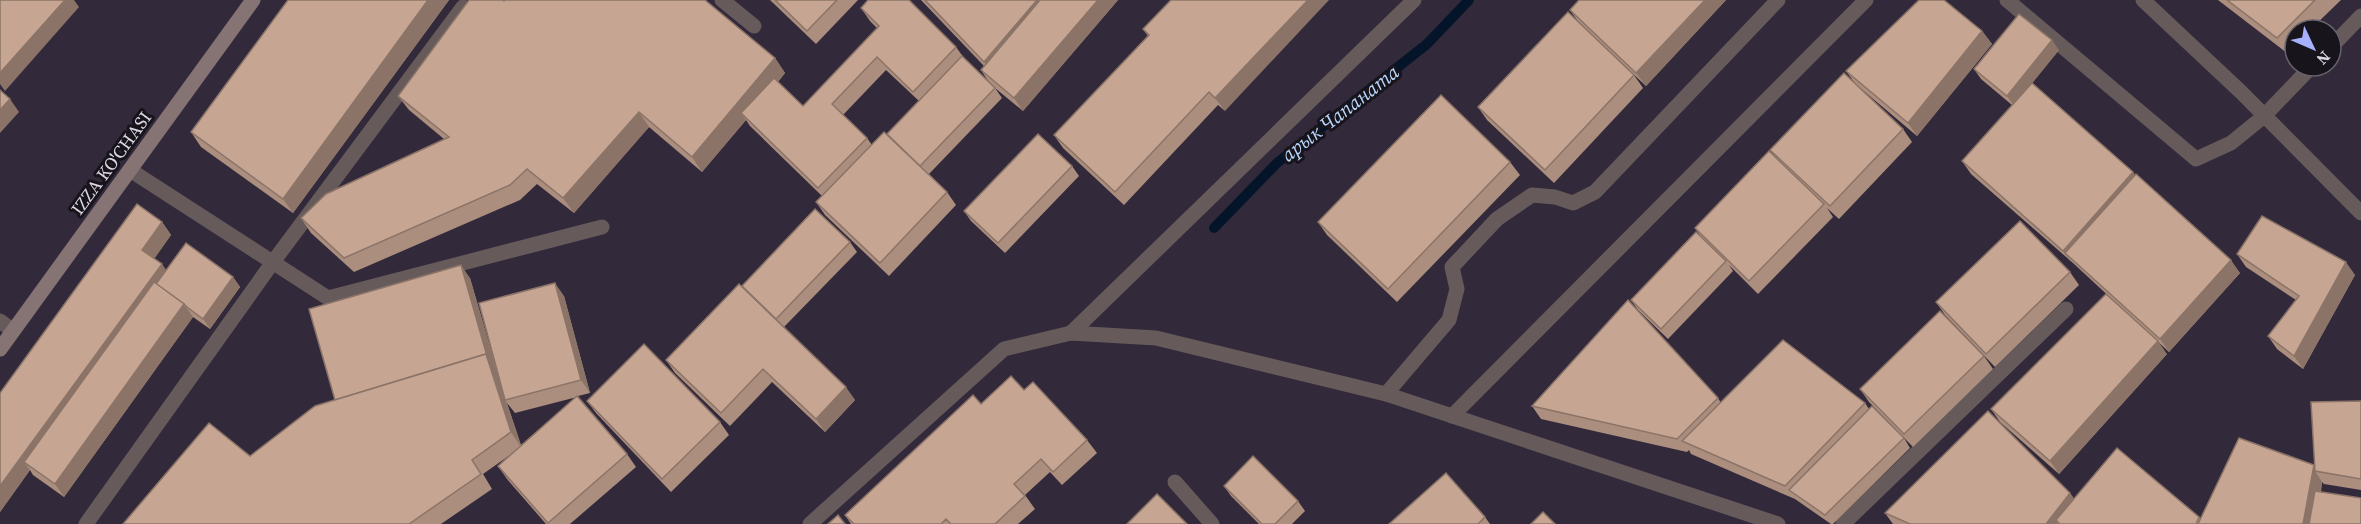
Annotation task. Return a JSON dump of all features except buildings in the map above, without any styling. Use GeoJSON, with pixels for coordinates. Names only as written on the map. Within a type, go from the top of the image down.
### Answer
{"type":"FeatureCollection","features":[{"type":"Feature","properties":{"kind":"main road","name":"IZZA KO'CHASI"},"geometry":{"type":"LineString","coordinates":[[0,349],[254,0]]}},
{"type":"Feature","properties":{"kind":"street"},"geometry":{"type":"LineString","coordinates":[[722,0],[754,26]]}},
{"type":"Feature","properties":{"kind":"street"},"geometry":{"type":"LineString","coordinates":[[1071,333],[1414,0]]}},
{"type":"Feature","properties":{"kind":"street"},"geometry":{"type":"LineString","coordinates":[[1386,394],[1449,320],[1457,289],[1452,267],[1497,219],[1532,195],[1555,197],[1574,203],[1596,192],[1778,0]]}},
{"type":"Feature","properties":{"kind":"street"},"geometry":{"type":"LineString","coordinates":[[1452,416],[1866,0]]}},
{"type":"Feature","properties":{"kind":"street"},"geometry":{"type":"LineString","coordinates":[[2007,0],[2196,159],[2230,143],[2263,117],[2301,78]]}},
{"type":"Feature","properties":{"kind":"street"},"geometry":{"type":"LineString","coordinates":[[2143,0],[2241,92],[2263,117],[2361,213]]}},
{"type":"Feature","properties":{"kind":"street"},"geometry":{"type":"LineString","coordinates":[[86,524],[273,262],[463,7]]}},
{"type":"Feature","properties":{"kind":"street"},"geometry":{"type":"LineString","coordinates":[[2343,34],[2361,15]]}},
{"type":"Feature","properties":{"kind":"street"},"geometry":{"type":"LineString","coordinates":[[130,170],[328,298],[602,228]]}},
{"type":"Feature","properties":{"kind":"street"},"geometry":{"type":"LineString","coordinates":[[1843,524],[2066,309]]}},
{"type":"Feature","properties":{"kind":"street"},"geometry":{"type":"LineString","coordinates":[[0,321],[13,331]]}},
{"type":"Feature","properties":{"kind":"street"},"geometry":{"type":"LineString","coordinates":[[810,524],[1005,349],[1071,333],[1156,338],[1386,394],[1778,524]]}},
{"type":"Feature","properties":{"kind":"street"},"geometry":{"type":"LineString","coordinates":[[1175,483],[1212,524]]}},
{"type":"Feature","properties":{"kind":"waterway","name":"арык Чапаната"},"geometry":{"type":"LineString","coordinates":[[1214,228],[1277,163],[1427,44],[1469,0]]}}]}
